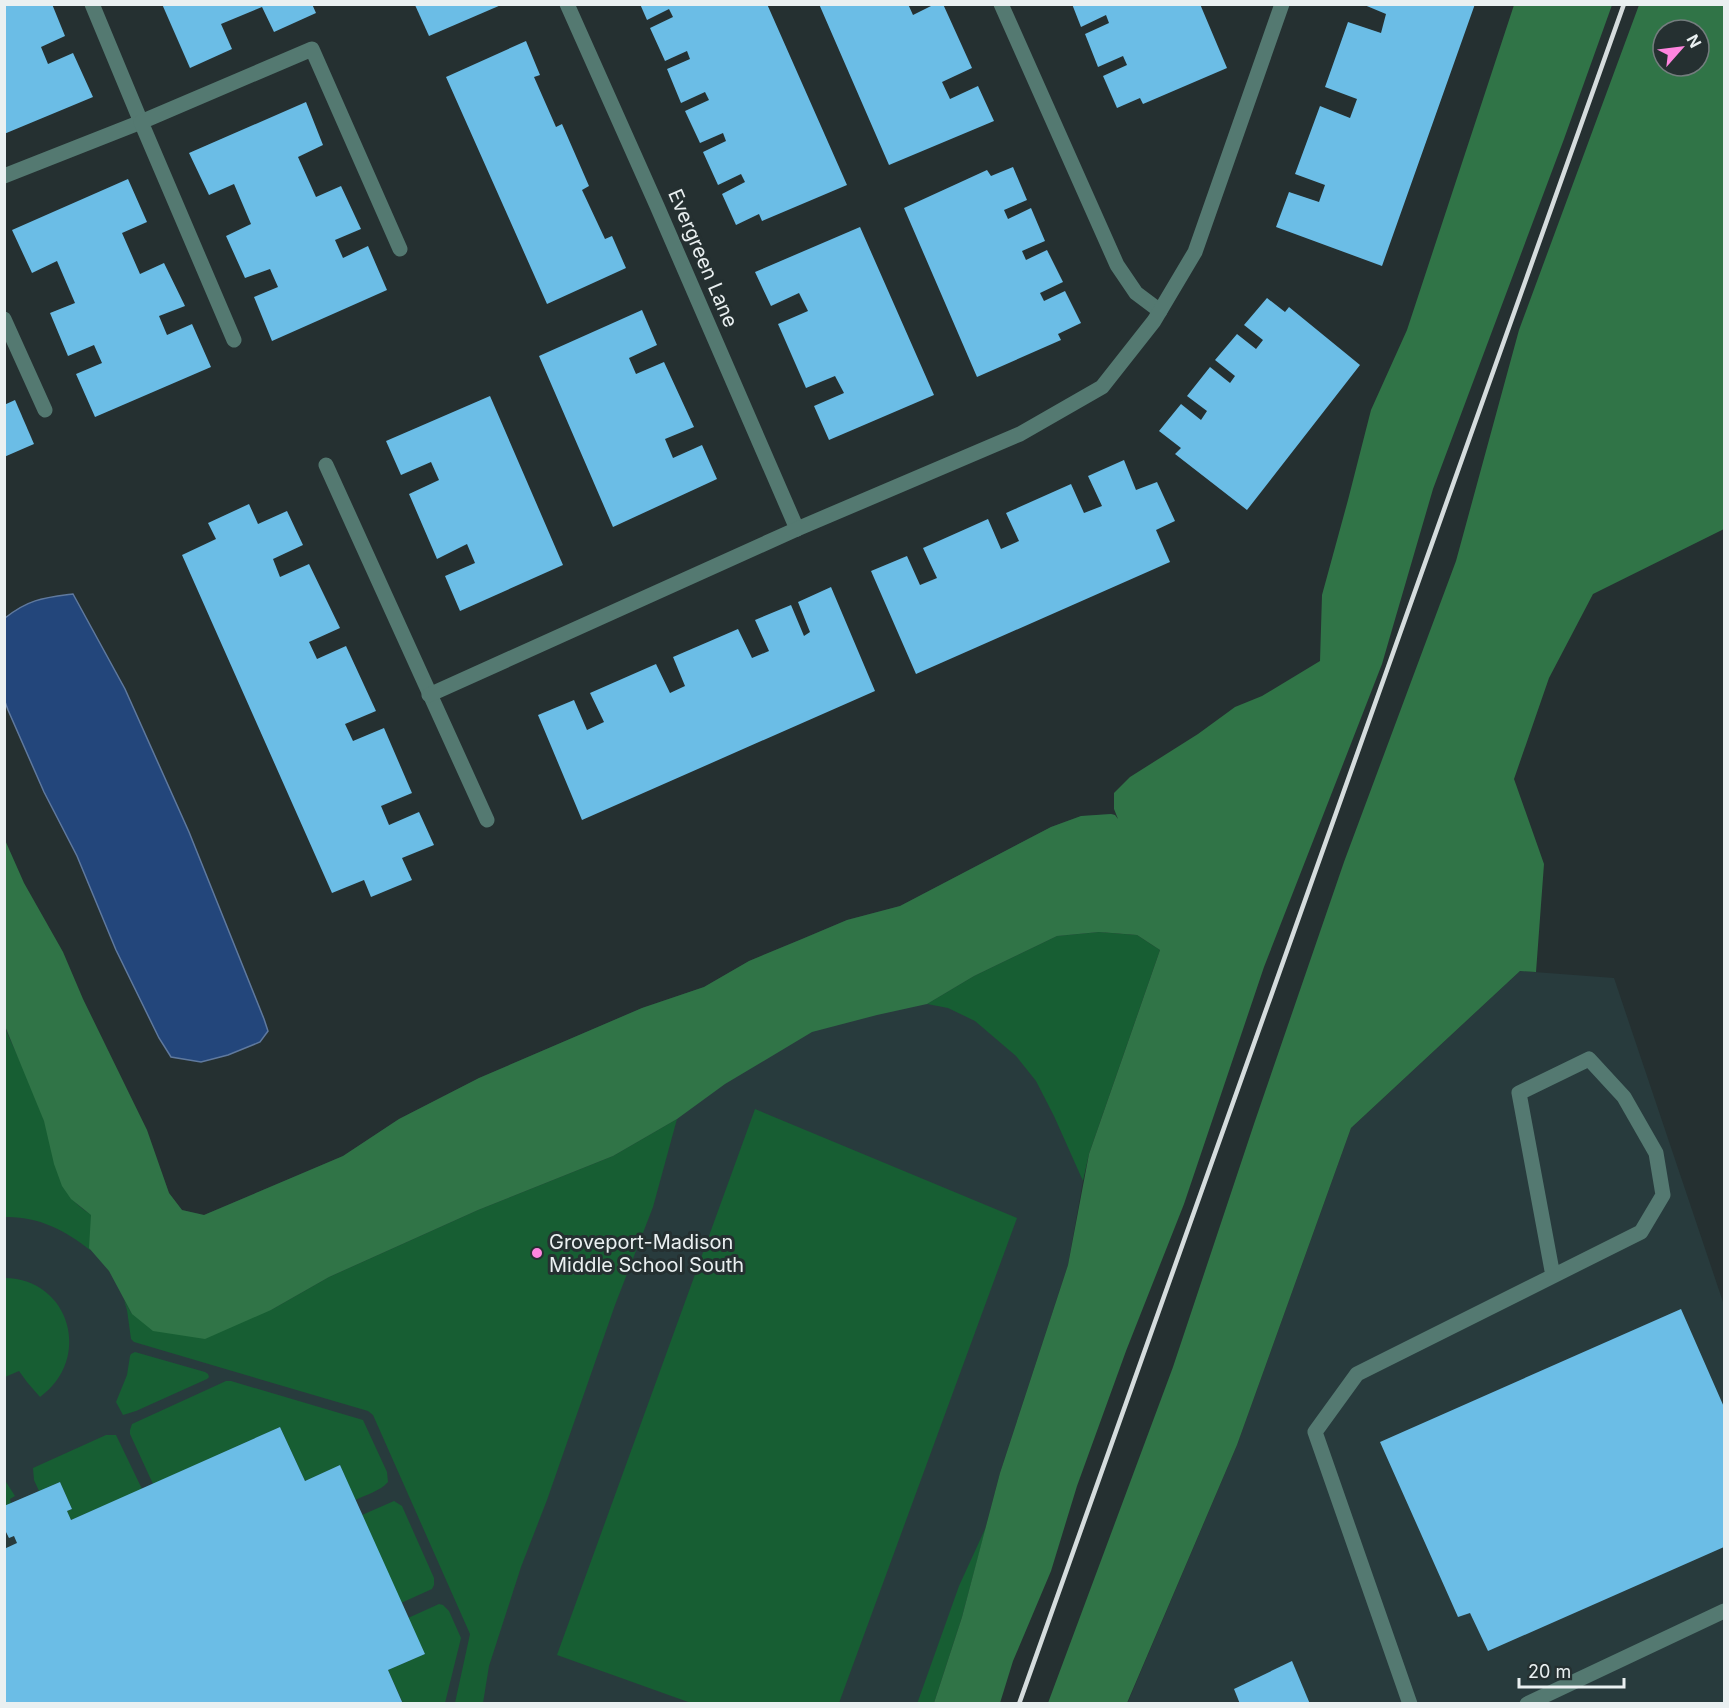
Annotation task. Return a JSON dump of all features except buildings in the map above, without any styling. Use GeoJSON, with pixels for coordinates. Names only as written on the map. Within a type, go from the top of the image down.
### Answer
{"type":"FeatureCollection","features":[{"type":"Feature","properties":{"kind":"street"},"geometry":{"type":"LineString","coordinates":[[92,4],[234,340]]}},
{"type":"Feature","properties":{"kind":"street","name":"Evergreen Lane"},"geometry":{"type":"LineString","coordinates":[[567,4],[797,529]]}},
{"type":"Feature","properties":{"kind":"street"},"geometry":{"type":"LineString","coordinates":[[1001,4],[1117,265],[1136,293],[1160,311]]}},
{"type":"Feature","properties":{"kind":"street"},"geometry":{"type":"LineString","coordinates":[[429,695],[797,529],[1020,434],[1102,387],[1154,321],[1195,252],[1282,4]]}},
{"type":"Feature","properties":{"kind":"street"},"geometry":{"type":"LineString","coordinates":[[4,176],[141,122],[312,49],[400,249]]}},
{"type":"Feature","properties":{"kind":"street"},"geometry":{"type":"LineString","coordinates":[[4,319],[45,410]]}},
{"type":"Feature","properties":{"kind":"street"},"geometry":{"type":"LineString","coordinates":[[326,465],[487,820]]}},
{"type":"Feature","properties":{"kind":"street"},"geometry":{"type":"LineString","coordinates":[[1410,1704],[1315,1432],[1357,1374],[1553,1276],[1641,1232],[1663,1195],[1656,1153],[1624,1097],[1589,1059],[1519,1093],[1553,1276]]}},
{"type":"Feature","properties":{"kind":"street"},"geometry":{"type":"LineString","coordinates":[[1527,1704],[1725,1611]]}},
{"type":"Feature","properties":{"kind":"shaded area","name":"Groveport-Madison Middle School South"},"geometry":{"type":"Polygon","coordinates":[[[1115,815],[1083,1181],[1068,1265],[1000,1473],[962,1617],[934,1703],[5,1703],[4,868],[158,1163],[169,1193],[182,1210],[204,1215],[343,1156],[399,1119],[479,1078],[642,1008],[704,987],[749,961],[847,920],[900,906],[1051,827],[1081,816],[1115,815]]]}},
{"type":"Feature","properties":{"kind":"shaded area"},"geometry":{"type":"Polygon","coordinates":[[[1520,971],[1614,978],[1724,1305],[1724,1703],[1127,1704],[1237,1445],[1351,1128],[1520,971]]]}},
{"type":"Feature","properties":{"kind":"green space"},"geometry":{"type":"Polygon","coordinates":[[[1514,5],[1612,5],[1433,489],[1382,664],[1264,967],[1184,1204],[1126,1351],[1077,1486],[1051,1571],[1013,1661],[1000,1703],[934,1703],[962,1617],[1000,1473],[1068,1265],[1089,1154],[1160,950],[1137,935],[1099,932],[1057,936],[974,976],[927,1004],[812,1032],[725,1084],[677,1119],[613,1156],[478,1210],[329,1277],[271,1310],[205,1339],[153,1331],[132,1314],[109,1271],[89,1248],[91,1215],[71,1199],[62,1186],[54,1164],[44,1121],[5,1026],[5,840],[24,883],[63,952],[83,999],[147,1130],[169,1193],[182,1210],[204,1215],[343,1156],[399,1119],[479,1078],[642,1008],[704,987],[749,961],[847,920],[900,906],[1051,827],[1081,816],[1111,814],[1118,819],[1114,809],[1114,793],[1130,777],[1198,734],[1235,707],[1262,696],[1320,661],[1322,595],[1371,410],[1407,330],[1514,5]]]}},
{"type":"Feature","properties":{"kind":"green space"},"geometry":{"type":"Polygon","coordinates":[[[1639,5],[1724,5],[1724,529],[1593,594],[1549,678],[1514,779],[1544,864],[1536,972],[1520,971],[1351,1128],[1237,1445],[1127,1703],[1048,1703],[1173,1367],[1344,862],[1456,561],[1519,330],[1639,5]]]}},
{"type":"Feature","properties":{"kind":"green space"},"geometry":{"type":"Polygon","coordinates":[[[1099,932],[1137,935],[1160,950],[1089,1154],[1083,1181],[1036,1081],[1016,1056],[975,1021],[948,1008],[927,1004],[974,976],[1057,936],[1099,932]]]}},
{"type":"Feature","properties":{"kind":"green space"},"geometry":{"type":"Polygon","coordinates":[[[4,1026],[40,1108],[63,1185],[70,1196],[92,1215],[90,1250],[71,1236],[50,1226],[28,1219],[5,1217],[4,1026]]]}},
{"type":"Feature","properties":{"kind":"green space"},"geometry":{"type":"Polygon","coordinates":[[[755,1109],[1017,1218],[839,1703],[691,1703],[557,1655],[755,1109]]]}},
{"type":"Feature","properties":{"kind":"green space"},"geometry":{"type":"Polygon","coordinates":[[[677,1119],[653,1207],[615,1305],[547,1500],[521,1567],[489,1666],[483,1703],[455,1703],[470,1634],[373,1415],[368,1411],[134,1342],[131,1339],[124,1300],[132,1314],[271,1310],[329,1277],[478,1210],[613,1156],[677,1119]]]}},
{"type":"Feature","properties":{"kind":"green space"},"geometry":{"type":"Polygon","coordinates":[[[5,1278],[27,1282],[45,1292],[59,1306],[67,1324],[69,1343],[66,1363],[56,1381],[40,1397],[19,1371],[5,1377],[5,1278]]]}},
{"type":"Feature","properties":{"kind":"green space"},"geometry":{"type":"Polygon","coordinates":[[[135,1352],[205,1372],[209,1377],[123,1415],[116,1402],[127,1375],[130,1356],[135,1352]]]}},
{"type":"Feature","properties":{"kind":"green space"},"geometry":{"type":"Polygon","coordinates":[[[226,1381],[363,1420],[387,1472],[388,1482],[355,1500],[340,1465],[305,1481],[280,1427],[153,1484],[130,1434],[132,1424],[226,1381]]]}},
{"type":"Feature","properties":{"kind":"green space"},"geometry":{"type":"Polygon","coordinates":[[[106,1435],[116,1435],[142,1489],[71,1520],[67,1511],[72,1509],[60,1482],[39,1491],[34,1480],[33,1468],[106,1435]]]}},
{"type":"Feature","properties":{"kind":"green space"},"geometry":{"type":"Polygon","coordinates":[[[5,1482],[15,1496],[10,1499],[11,1503],[5,1506],[5,1482]]]}},
{"type":"Feature","properties":{"kind":"green space"},"geometry":{"type":"Polygon","coordinates":[[[394,1501],[402,1506],[434,1578],[432,1589],[401,1603],[362,1515],[394,1501]]]}},
{"type":"Feature","properties":{"kind":"green space"},"geometry":{"type":"Polygon","coordinates":[[[986,1527],[962,1617],[934,1703],[917,1704],[959,1586],[986,1527]]]}},
{"type":"Feature","properties":{"kind":"green space"},"geometry":{"type":"Polygon","coordinates":[[[439,1604],[449,1611],[461,1638],[445,1703],[403,1703],[388,1670],[425,1654],[408,1618],[439,1604]]]}},
{"type":"Feature","properties":{"kind":"water"},"geometry":{"type":"Polygon","coordinates":[[[73,594],[125,689],[189,832],[264,1019],[268,1031],[260,1042],[228,1055],[201,1062],[171,1057],[159,1038],[116,950],[77,856],[44,792],[4,699],[5,618],[37,600],[73,594]]]}},
{"type":"Feature","properties":{"kind":"railway"},"geometry":{"type":"LineString","coordinates":[[1019,1704],[1624,4]]}},
{"type":"Feature","properties":{"kind":"place","name":"Groveport-Madison Middle School South"},"geometry":{"type":"Point","coordinates":[537,1253]}}]}
